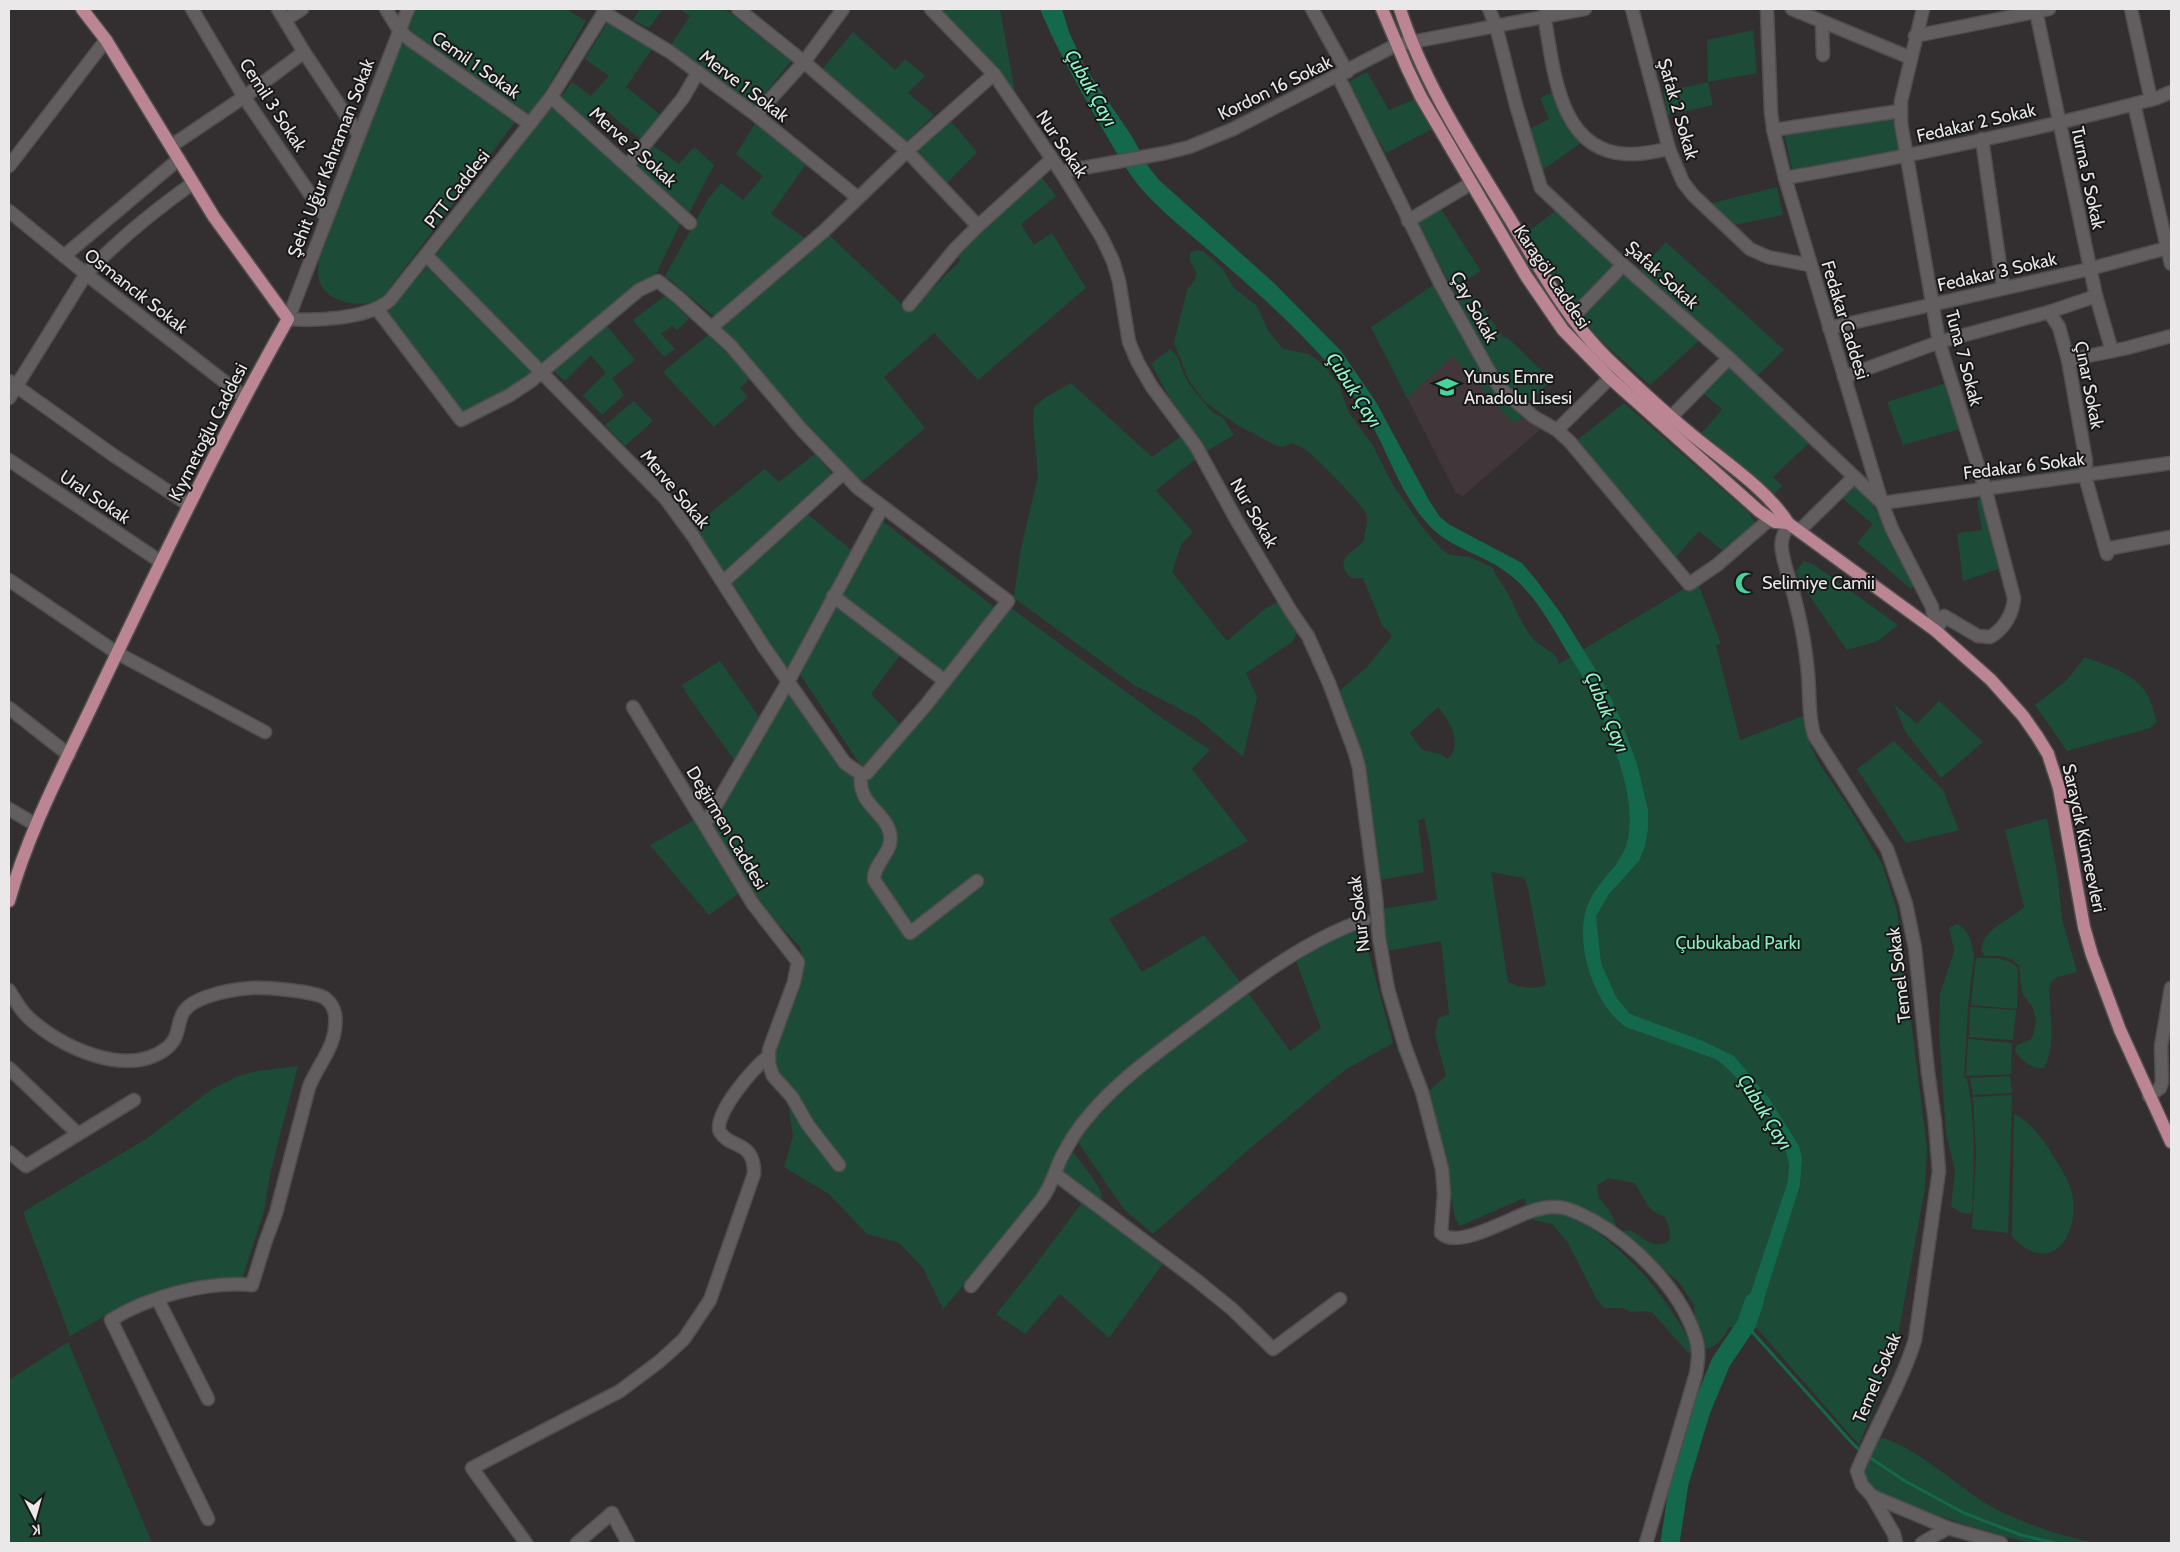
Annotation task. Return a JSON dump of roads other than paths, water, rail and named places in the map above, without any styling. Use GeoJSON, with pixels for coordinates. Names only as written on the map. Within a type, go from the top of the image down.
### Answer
{"type":"FeatureCollection","features":[{"type":"Feature","properties":{"kind":"main road","name":"Karagöl Caddesi"},"geometry":{"type":"LineString","coordinates":[[1382,9],[1396,45],[1421,97],[1470,184],[1553,316],[1579,347],[1610,378],[1702,461],[1770,519],[1792,526]]}},
{"type":"Feature","properties":{"kind":"main road"},"geometry":{"type":"LineString","coordinates":[[1400,9],[1411,42],[1434,90],[1485,179],[1572,318],[1606,357],[1671,417],[1772,503],[1792,526]]}},
{"type":"Feature","properties":{"kind":"main road"},"geometry":{"type":"LineString","coordinates":[[85,10],[106,40],[214,217],[288,320]]}},
{"type":"Feature","properties":{"kind":"main road","name":"Kıymetoğlu Caddesi"},"geometry":{"type":"LineString","coordinates":[[9,902],[36,825],[117,653],[244,397],[288,320]]}},
{"type":"Feature","properties":{"kind":"main road","name":"Saraycık Kümeevleri"},"geometry":{"type":"LineString","coordinates":[[1792,526],[1936,630],[1972,662],[2023,716],[2048,754],[2059,788],[2084,927],[2092,955],[2120,1030],[2171,1142]]}},
{"type":"Feature","properties":{"kind":"street","name":"Cemil 3 Sokak"},"geometry":{"type":"LineString","coordinates":[[192,9],[244,97],[327,219]]}},
{"type":"Feature","properties":{"kind":"street"},"geometry":{"type":"LineString","coordinates":[[278,9],[359,135]]}},
{"type":"Feature","properties":{"kind":"street"},"geometry":{"type":"LineString","coordinates":[[285,20],[302,9]]}},
{"type":"Feature","properties":{"kind":"street","name":"Cemil 1 Sokak"},"geometry":{"type":"LineString","coordinates":[[386,9],[399,30],[530,124]]}},
{"type":"Feature","properties":{"kind":"street","name":"Şehit Uğur Kahraman Sokak"},"geometry":{"type":"LineString","coordinates":[[288,320],[408,9]]}},
{"type":"Feature","properties":{"kind":"street"},"geometry":{"type":"LineString","coordinates":[[738,9],[804,62],[907,151],[978,226]]}},
{"type":"Feature","properties":{"kind":"street"},"geometry":{"type":"LineString","coordinates":[[756,115],[804,62],[843,9]]}},
{"type":"Feature","properties":{"kind":"street","name":"Nur Sokak"},"geometry":{"type":"LineString","coordinates":[[931,9],[994,74],[1061,172],[1092,222],[1113,261],[1119,281],[1129,342],[1138,363],[1152,387],[1196,446],[1237,521],[1292,613],[1308,636],[1329,683],[1359,768],[1376,898],[1379,938],[1388,989],[1402,1039],[1422,1092],[1442,1169],[1444,1194],[1441,1233],[1451,1239],[1468,1236],[1531,1211],[1547,1208],[1568,1209],[1606,1228],[1644,1258],[1674,1296],[1690,1324],[1698,1344],[1696,1374],[1646,1543]]}},
{"type":"Feature","properties":{"kind":"street","name":"Çay Sokak"},"geometry":{"type":"LineString","coordinates":[[1312,9],[1408,221],[1471,340],[1496,382],[1534,417],[1557,430],[1570,442],[1689,584],[1717,565],[1770,519]]}},
{"type":"Feature","properties":{"kind":"street","name":"Şafak Sokak"},"geometry":{"type":"LineString","coordinates":[[1489,9],[1496,26],[1516,105],[1541,188],[1729,358],[1882,503]]}},
{"type":"Feature","properties":{"kind":"street","name":"Kordon 16 Sokak"},"geometry":{"type":"LineString","coordinates":[[1061,172],[1189,147],[1233,129],[1396,45],[1496,26],[1564,10],[1585,9]]}},
{"type":"Feature","properties":{"kind":"street","name":"Şafak 2 Sokak"},"geometry":{"type":"LineString","coordinates":[[1632,9],[1669,149],[1683,182],[1693,195],[1750,249],[1768,257],[1809,265]]}},
{"type":"Feature","properties":{"kind":"street","name":"Fedakar Caddesi"},"geometry":{"type":"LineString","coordinates":[[1766,9],[1773,130],[1785,178],[1809,265],[1882,503],[1892,529],[1932,608],[1936,630]]}},
{"type":"Feature","properties":{"kind":"street"},"geometry":{"type":"LineString","coordinates":[[1792,9],[1910,58]]}},
{"type":"Feature","properties":{"kind":"street","name":"Tuna 7 Sokak"},"geometry":{"type":"LineString","coordinates":[[1923,9],[1910,58],[1900,111],[1907,157],[1939,342],[1985,488],[2013,592],[2012,608],[2006,623],[1990,637],[1978,636],[1944,616],[1936,630]]}},
{"type":"Feature","properties":{"kind":"street"},"geometry":{"type":"LineString","coordinates":[[2131,9],[2151,100]]}},
{"type":"Feature","properties":{"kind":"street"},"geometry":{"type":"LineString","coordinates":[[1915,36],[2043,10]]}},
{"type":"Feature","properties":{"kind":"street","name":"Turna 5 Sokak"},"geometry":{"type":"LineString","coordinates":[[2043,10],[2059,123],[2096,296],[2112,351]]}},
{"type":"Feature","properties":{"kind":"street","name":"Merve 1 Sokak"},"geometry":{"type":"LineString","coordinates":[[604,11],[655,42],[698,72],[756,115],[857,197]]}},
{"type":"Feature","properties":{"kind":"street","name":"PTT Caddesi"},"geometry":{"type":"LineString","coordinates":[[288,320],[330,318],[377,309],[390,300],[551,97],[604,11]]}},
{"type":"Feature","properties":{"kind":"street"},"geometry":{"type":"LineString","coordinates":[[1544,15],[1560,95],[1579,134],[1591,144],[1616,153],[1628,155],[1669,149]]}},
{"type":"Feature","properties":{"kind":"street"},"geometry":{"type":"LineString","coordinates":[[1822,23],[1823,55]]}},
{"type":"Feature","properties":{"kind":"street"},"geometry":{"type":"LineString","coordinates":[[9,166],[106,40]]}},
{"type":"Feature","properties":{"kind":"street"},"geometry":{"type":"LineString","coordinates":[[171,146],[244,97],[304,52]]}},
{"type":"Feature","properties":{"kind":"street"},"geometry":{"type":"LineString","coordinates":[[628,165],[683,98],[698,72]]}},
{"type":"Feature","properties":{"kind":"street"},"geometry":{"type":"LineString","coordinates":[[712,328],[824,231],[857,197],[994,74]]}},
{"type":"Feature","properties":{"kind":"street","name":"Fedakar 2 Sokak"},"geometry":{"type":"LineString","coordinates":[[1785,178],[1907,157],[2059,123],[2151,100],[2171,92]]}},
{"type":"Feature","properties":{"kind":"street","name":"Merve 2 Sokak"},"geometry":{"type":"LineString","coordinates":[[551,97],[690,223]]}},
{"type":"Feature","properties":{"kind":"street"},"geometry":{"type":"LineString","coordinates":[[2134,104],[2170,247],[2171,264]]}},
{"type":"Feature","properties":{"kind":"street"},"geometry":{"type":"LineString","coordinates":[[1773,130],[1900,111]]}},
{"type":"Feature","properties":{"kind":"street"},"geometry":{"type":"LineString","coordinates":[[1982,139],[2003,287]]}},
{"type":"Feature","properties":{"kind":"street"},"geometry":{"type":"LineString","coordinates":[[64,256],[179,159]]}},
{"type":"Feature","properties":{"kind":"street"},"geometry":{"type":"LineString","coordinates":[[909,305],[978,226],[1051,160]]}},
{"type":"Feature","properties":{"kind":"street"},"geometry":{"type":"LineString","coordinates":[[9,398],[12,384],[86,274],[165,203],[193,183]]}},
{"type":"Feature","properties":{"kind":"street"},"geometry":{"type":"LineString","coordinates":[[1408,221],[1470,184]]}},
{"type":"Feature","properties":{"kind":"street","name":"Osmancık Sokak"},"geometry":{"type":"LineString","coordinates":[[9,211],[86,274],[244,397]]}},
{"type":"Feature","properties":{"kind":"street","name":"Fedakar 3 Sokak"},"geometry":{"type":"LineString","coordinates":[[1829,328],[2003,287],[2090,269],[2170,247]]}},
{"type":"Feature","properties":{"kind":"street","name":"Merve Sokak"},"geometry":{"type":"LineString","coordinates":[[426,256],[665,498],[845,763],[860,774]]}},
{"type":"Feature","properties":{"kind":"street"},"geometry":{"type":"LineString","coordinates":[[1572,318],[1623,264]]}},
{"type":"Feature","properties":{"kind":"street"},"geometry":{"type":"LineString","coordinates":[[377,309],[461,420],[510,395],[542,372],[638,290],[658,281],[712,328],[741,357],[777,402],[842,474],[882,508],[1008,601],[945,682],[867,773],[860,774],[861,790],[890,834],[888,848],[874,872],[875,885],[910,933],[977,881]]}},
{"type":"Feature","properties":{"kind":"street"},"geometry":{"type":"LineString","coordinates":[[1844,377],[1939,342],[2048,312],[2096,296]]}},
{"type":"Feature","properties":{"kind":"street","name":"Çınar Sokak"},"geometry":{"type":"LineString","coordinates":[[2048,312],[2059,326],[2068,360],[2086,461],[2085,476],[2106,552],[2171,536]]}},
{"type":"Feature","properties":{"kind":"street"},"geometry":{"type":"LineString","coordinates":[[2068,360],[2171,336]]}},
{"type":"Feature","properties":{"kind":"street"},"geometry":{"type":"LineString","coordinates":[[1671,417],[1729,358]]}},
{"type":"Feature","properties":{"kind":"street"},"geometry":{"type":"LineString","coordinates":[[1557,430],[1610,378]]}},
{"type":"Feature","properties":{"kind":"street"},"geometry":{"type":"LineString","coordinates":[[12,384],[113,455],[189,505]]}},
{"type":"Feature","properties":{"kind":"street","name":"Ural Sokak"},"geometry":{"type":"LineString","coordinates":[[9,460],[161,562]]}},
{"type":"Feature","properties":{"kind":"street","name":"Fedakar 6 Sokak"},"geometry":{"type":"LineString","coordinates":[[1882,503],[2171,463]]}},
{"type":"Feature","properties":{"kind":"street"},"geometry":{"type":"LineString","coordinates":[[723,582],[842,474]]}},
{"type":"Feature","properties":{"kind":"street"},"geometry":{"type":"LineString","coordinates":[[1792,526],[1854,477]]}},
{"type":"Feature","properties":{"kind":"street"},"geometry":{"type":"LineString","coordinates":[[705,824],[789,680],[882,508]]}},
{"type":"Feature","properties":{"kind":"street","name":"Temel Sokak"},"geometry":{"type":"LineString","coordinates":[[1792,526],[1781,535],[1781,545],[1797,600],[1804,636],[1811,725],[1818,743],[1886,849],[1910,920],[1915,948],[1938,1152],[1937,1188],[1914,1340],[1903,1372],[1869,1440],[1857,1471],[1862,1485],[1872,1496]]}},
{"type":"Feature","properties":{"kind":"street"},"geometry":{"type":"LineString","coordinates":[[9,580],[117,653],[265,732]]}},
{"type":"Feature","properties":{"kind":"street"},"geometry":{"type":"LineString","coordinates":[[833,596],[945,682]]}},
{"type":"Feature","properties":{"kind":"street","name":"Değirmen Caddesi"},"geometry":{"type":"LineString","coordinates":[[632,707],[753,904],[798,962],[794,982],[776,1028],[768,1057]]}},
{"type":"Feature","properties":{"kind":"street"},"geometry":{"type":"LineString","coordinates":[[9,708],[69,755]]}},
{"type":"Feature","properties":{"kind":"street"},"geometry":{"type":"LineString","coordinates":[[9,809],[36,825]]}},
{"type":"Feature","properties":{"kind":"street"},"geometry":{"type":"LineString","coordinates":[[971,1286],[1052,1186],[1061,1157],[1087,1118],[1101,1102],[1160,1051],[1212,1011],[1302,950],[1323,938],[1364,920]]}},
{"type":"Feature","properties":{"kind":"street"},"geometry":{"type":"LineString","coordinates":[[9,990],[28,1016],[59,1041],[80,1051],[115,1059],[143,1058],[167,1047],[174,1039],[182,1013],[187,1006],[206,997],[224,992],[250,988],[270,988],[316,995],[325,998],[334,1009],[335,1029],[331,1049],[315,1072],[309,1087],[276,1213],[252,1285],[219,1285],[192,1289],[132,1309],[111,1320],[208,1519]]}},
{"type":"Feature","properties":{"kind":"street"},"geometry":{"type":"LineString","coordinates":[[2150,1096],[2160,1088],[2162,1082],[2161,1046],[2171,988]]}},
{"type":"Feature","properties":{"kind":"street"},"geometry":{"type":"LineString","coordinates":[[768,1057],[773,1076],[792,1097],[808,1125],[839,1165]]}},
{"type":"Feature","properties":{"kind":"street"},"geometry":{"type":"LineString","coordinates":[[526,1543],[472,1468],[620,1391],[673,1351],[694,1326],[710,1300],[754,1174],[751,1157],[744,1148],[721,1132],[719,1120],[728,1103],[768,1057]]}},
{"type":"Feature","properties":{"kind":"street"},"geometry":{"type":"LineString","coordinates":[[9,1068],[78,1134]]}},
{"type":"Feature","properties":{"kind":"street"},"geometry":{"type":"LineString","coordinates":[[9,1152],[26,1166],[134,1100]]}},
{"type":"Feature","properties":{"kind":"street"},"geometry":{"type":"LineString","coordinates":[[1055,1174],[1195,1279],[1232,1309],[1273,1349],[1340,1299]]}},
{"type":"Feature","properties":{"kind":"street"},"geometry":{"type":"LineString","coordinates":[[158,1300],[208,1399]]}},
{"type":"Feature","properties":{"kind":"street"},"geometry":{"type":"LineString","coordinates":[[1872,1496],[1948,1528],[2001,1543]]}},
{"type":"Feature","properties":{"kind":"street"},"geometry":{"type":"LineString","coordinates":[[1872,1496],[1894,1534],[1896,1543]]}},
{"type":"Feature","properties":{"kind":"street"},"geometry":{"type":"LineString","coordinates":[[577,1543],[612,1514],[628,1543]]}},
{"type":"Feature","properties":{"kind":"street"},"geometry":{"type":"LineString","coordinates":[[1922,1543],[1948,1528]]}},
{"type":"Feature","properties":{"kind":"water"},"geometry":{"type":"Polygon","coordinates":[[[1040,9],[1062,9],[1069,32],[1086,69],[1159,180],[1275,284],[1341,351],[1376,402],[1440,517],[1450,525],[1522,563],[1562,615],[1602,680],[1619,715],[1637,764],[1648,810],[1648,829],[1645,846],[1639,861],[1609,894],[1596,916],[1601,963],[1616,997],[1630,1014],[1703,1041],[1734,1056],[1769,1098],[1799,1146],[1802,1158],[1800,1185],[1755,1328],[1740,1325],[1787,1184],[1789,1165],[1786,1153],[1780,1138],[1760,1107],[1726,1067],[1716,1059],[1626,1027],[1614,1017],[1595,987],[1585,952],[1584,917],[1594,892],[1623,852],[1627,843],[1630,816],[1625,783],[1620,766],[1591,691],[1527,591],[1499,567],[1446,540],[1419,513],[1404,489],[1368,418],[1332,368],[1275,309],[1171,218],[1140,187],[1082,93],[1040,9]]]}},
{"type":"Feature","properties":{"kind":"waterway","name":"Çubuk Çayı"},"geometry":{"type":"LineString","coordinates":[[1670,1543],[1679,1483],[1701,1410],[1721,1362],[1746,1325],[1754,1302]]}},
{"type":"Feature","properties":{"kind":"waterway"},"geometry":{"type":"LineString","coordinates":[[1746,1325],[1861,1451]]}},
{"type":"Feature","properties":{"kind":"waterway"},"geometry":{"type":"LineString","coordinates":[[1866,1455],[1905,1481],[1964,1513],[2021,1535],[2054,1543]]}},
{"type":"Feature","properties":{"kind":"place","name":"Yunus Emre Anadolu Lisesi"},"geometry":{"type":"Point","coordinates":[1447,387]}},
{"type":"Feature","properties":{"kind":"place","name":"Selimiye Camii"},"geometry":{"type":"Point","coordinates":[1746,583]}},
{"type":"Feature","properties":{"kind":"park label","name":"Çubukabad Parkı"},"geometry":{"type":"Point","coordinates":[1738,943]}}]}
